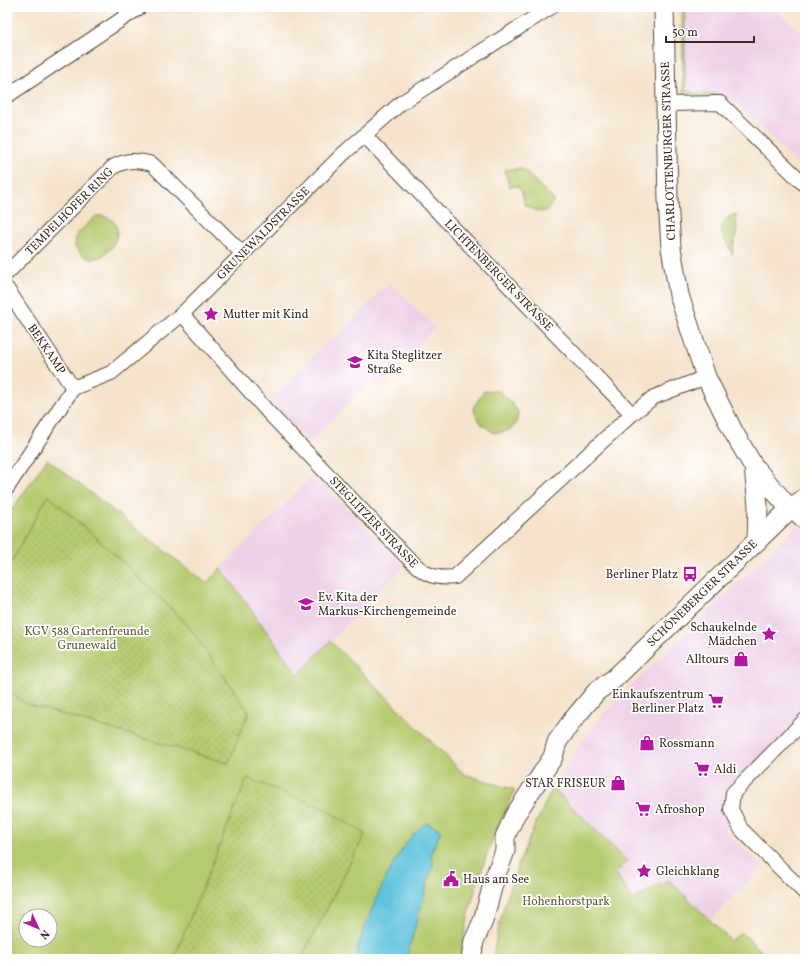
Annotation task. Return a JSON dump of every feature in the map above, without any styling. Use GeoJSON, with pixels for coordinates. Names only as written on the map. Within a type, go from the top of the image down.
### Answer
{"type":"FeatureCollection","features":[{"type":"Feature","properties":{"kind":"street"},"geometry":{"type":"LineString","coordinates":[[7,96],[140,7]]}},
{"type":"Feature","properties":{"kind":"street","name":"GRUNEWALDSTRASSE"},"geometry":{"type":"LineString","coordinates":[[73,388],[111,373],[182,314],[343,154],[401,103],[551,7]]}},
{"type":"Feature","properties":{"kind":"street","name":"CHARLOTTENBURGER STRASSE"},"geometry":{"type":"LineString","coordinates":[[664,7],[668,200],[671,248],[679,295],[706,378],[734,433],[754,467],[798,504],[805,523]]}},
{"type":"Feature","properties":{"kind":"street"},"geometry":{"type":"LineString","coordinates":[[667,104],[720,103],[805,185]]}},
{"type":"Feature","properties":{"kind":"street","name":"LICHTENBERGER STRASSE"},"geometry":{"type":"LineString","coordinates":[[365,136],[632,414]]}},
{"type":"Feature","properties":{"kind":"street","name":"TEMPELHOFER RING"},"geometry":{"type":"LineString","coordinates":[[7,273],[113,167],[123,161],[136,160],[152,164],[243,254]]}},
{"type":"Feature","properties":{"kind":"street","name":"BEKKAMP"},"geometry":{"type":"LineString","coordinates":[[7,290],[73,388]]}},
{"type":"Feature","properties":{"kind":"street","name":"STEGLITZER STRASSE"},"geometry":{"type":"LineString","coordinates":[[182,314],[268,412],[404,554],[423,572],[445,578],[455,577],[632,414],[654,396],[706,378]]}},
{"type":"Feature","properties":{"kind":"street"},"geometry":{"type":"LineString","coordinates":[[7,488],[73,388]]}},
{"type":"Feature","properties":{"kind":"street"},"geometry":{"type":"LineString","coordinates":[[754,467],[758,506],[757,541]]}},
{"type":"Feature","properties":{"kind":"street","name":"SCHÖNEBERGER STRASSE"},"geometry":{"type":"LineString","coordinates":[[471,959],[474,941],[483,921],[495,877],[505,851],[514,841],[529,808],[536,785],[553,757],[564,747],[604,697],[615,678],[757,541],[798,504],[805,490]]}},
{"type":"Feature","properties":{"kind":"street"},"geometry":{"type":"LineString","coordinates":[[805,720],[733,793],[731,809],[741,829],[805,893]]}},
{"type":"Feature","properties":{"kind":"street","name":"SCHÖNEBERGER STRASSE"},"geometry":{"type":"LineString","coordinates":[[480,959],[483,921]]}},
{"type":"Feature","properties":{"kind":"shaded area"},"geometry":{"type":"Polygon","coordinates":[[[682,7],[771,7],[805,35],[805,171],[737,103],[728,98],[683,93],[682,7]]]}},
{"type":"Feature","properties":{"kind":"shaded area","name":"Kita Steglitzer Straße"},"geometry":{"type":"Polygon","coordinates":[[[389,283],[435,327],[377,388],[369,382],[309,443],[271,399],[330,338],[333,341],[389,283]]]}},
{"type":"Feature","properties":{"kind":"shaded area","name":"Ev. Kita der Markus-Kirchengemeinde"},"geometry":{"type":"Polygon","coordinates":[[[313,475],[404,566],[298,675],[221,568],[313,475]]]}},
{"type":"Feature","properties":{"kind":"shaded area"},"geometry":{"type":"Polygon","coordinates":[[[805,518],[805,731],[744,794],[725,832],[763,866],[711,920],[669,880],[632,900],[616,873],[627,861],[553,788],[581,744],[603,715],[635,682],[805,518]]]}},
{"type":"Feature","properties":{"kind":"green space"},"geometry":{"type":"Polygon","coordinates":[[[682,7],[685,7],[685,89],[697,93],[721,95],[719,97],[690,97],[683,93],[682,7]]]}},
{"type":"Feature","properties":{"kind":"green space"},"geometry":{"type":"Polygon","coordinates":[[[522,168],[554,200],[548,209],[541,212],[527,207],[523,201],[523,195],[517,186],[509,187],[505,170],[522,168]]]}},
{"type":"Feature","properties":{"kind":"green space"},"geometry":{"type":"Polygon","coordinates":[[[736,214],[737,228],[732,254],[720,229],[727,218],[736,214]]]}},
{"type":"Feature","properties":{"kind":"green space"},"geometry":{"type":"Polygon","coordinates":[[[96,216],[104,216],[108,218],[114,223],[117,230],[113,245],[107,252],[100,257],[92,258],[84,256],[75,247],[76,235],[96,216]]]}},
{"type":"Feature","properties":{"kind":"green space"},"geometry":{"type":"Polygon","coordinates":[[[484,391],[499,391],[515,407],[518,413],[516,424],[508,431],[494,433],[479,422],[473,408],[484,391]]]}},
{"type":"Feature","properties":{"kind":"green space"},"geometry":{"type":"Polygon","coordinates":[[[47,459],[206,583],[221,568],[298,675],[330,641],[464,774],[515,790],[496,831],[474,893],[460,959],[406,959],[433,864],[431,853],[441,830],[427,823],[359,943],[355,959],[301,959],[365,834],[175,955],[185,959],[7,959],[7,690],[27,704],[228,763],[249,712],[187,624],[121,560],[48,495],[7,570],[7,517],[47,459]]]}},
{"type":"Feature","properties":{"kind":"green space","name":"KGV 588 Gartenfreunde Grunewald"},"geometry":{"type":"Polygon","coordinates":[[[48,495],[121,560],[187,624],[249,712],[228,763],[27,704],[7,690],[7,570],[48,495]]]}},
{"type":"Feature","properties":{"kind":"green space"},"geometry":{"type":"Polygon","coordinates":[[[247,778],[323,808],[365,834],[301,959],[185,959],[175,955],[247,778]]]}},
{"type":"Feature","properties":{"kind":"green space","name":"Hohenhorstpark"},"geometry":{"type":"Polygon","coordinates":[[[553,788],[627,861],[616,873],[632,900],[669,880],[731,941],[742,932],[769,959],[493,959],[508,892],[533,829],[553,788]]]}},
{"type":"Feature","properties":{"kind":"water"},"geometry":{"type":"Polygon","coordinates":[[[427,823],[441,830],[431,853],[433,864],[406,959],[355,959],[373,906],[393,864],[404,846],[416,832],[427,823]]]}},
{"type":"Feature","properties":{"kind":"place","name":"Mutter mit Kind"},"geometry":{"type":"Point","coordinates":[211,314]}},
{"type":"Feature","properties":{"kind":"place","name":"Kita Steglitzer Straße"},"geometry":{"type":"Point","coordinates":[355,362]}},
{"type":"Feature","properties":{"kind":"place","name":"Berliner Platz"},"geometry":{"type":"Point","coordinates":[690,574]}},
{"type":"Feature","properties":{"kind":"place","name":"Ev. Kita der Markus-Kirchengemeinde"},"geometry":{"type":"Point","coordinates":[306,604]}},
{"type":"Feature","properties":{"kind":"place","name":"Schaukelnde Mädchen"},"geometry":{"type":"Point","coordinates":[769,634]}},
{"type":"Feature","properties":{"kind":"place","name":"Alltours"},"geometry":{"type":"Point","coordinates":[741,659]}},
{"type":"Feature","properties":{"kind":"place","name":"Einkaufszentrum Berliner Platz"},"geometry":{"type":"Point","coordinates":[716,701]}},
{"type":"Feature","properties":{"kind":"place","name":"Rossmann"},"geometry":{"type":"Point","coordinates":[647,743]}},
{"type":"Feature","properties":{"kind":"place","name":"Aldi"},"geometry":{"type":"Point","coordinates":[702,769]}},
{"type":"Feature","properties":{"kind":"place","name":"STAR FRISEUR"},"geometry":{"type":"Point","coordinates":[618,783]}},
{"type":"Feature","properties":{"kind":"place","name":"Afroshop"},"geometry":{"type":"Point","coordinates":[643,809]}},
{"type":"Feature","properties":{"kind":"place","name":"Gleichklang"},"geometry":{"type":"Point","coordinates":[644,871]}},
{"type":"Feature","properties":{"kind":"place","name":"Haus am See"},"geometry":{"type":"Point","coordinates":[451,879]}}]}
